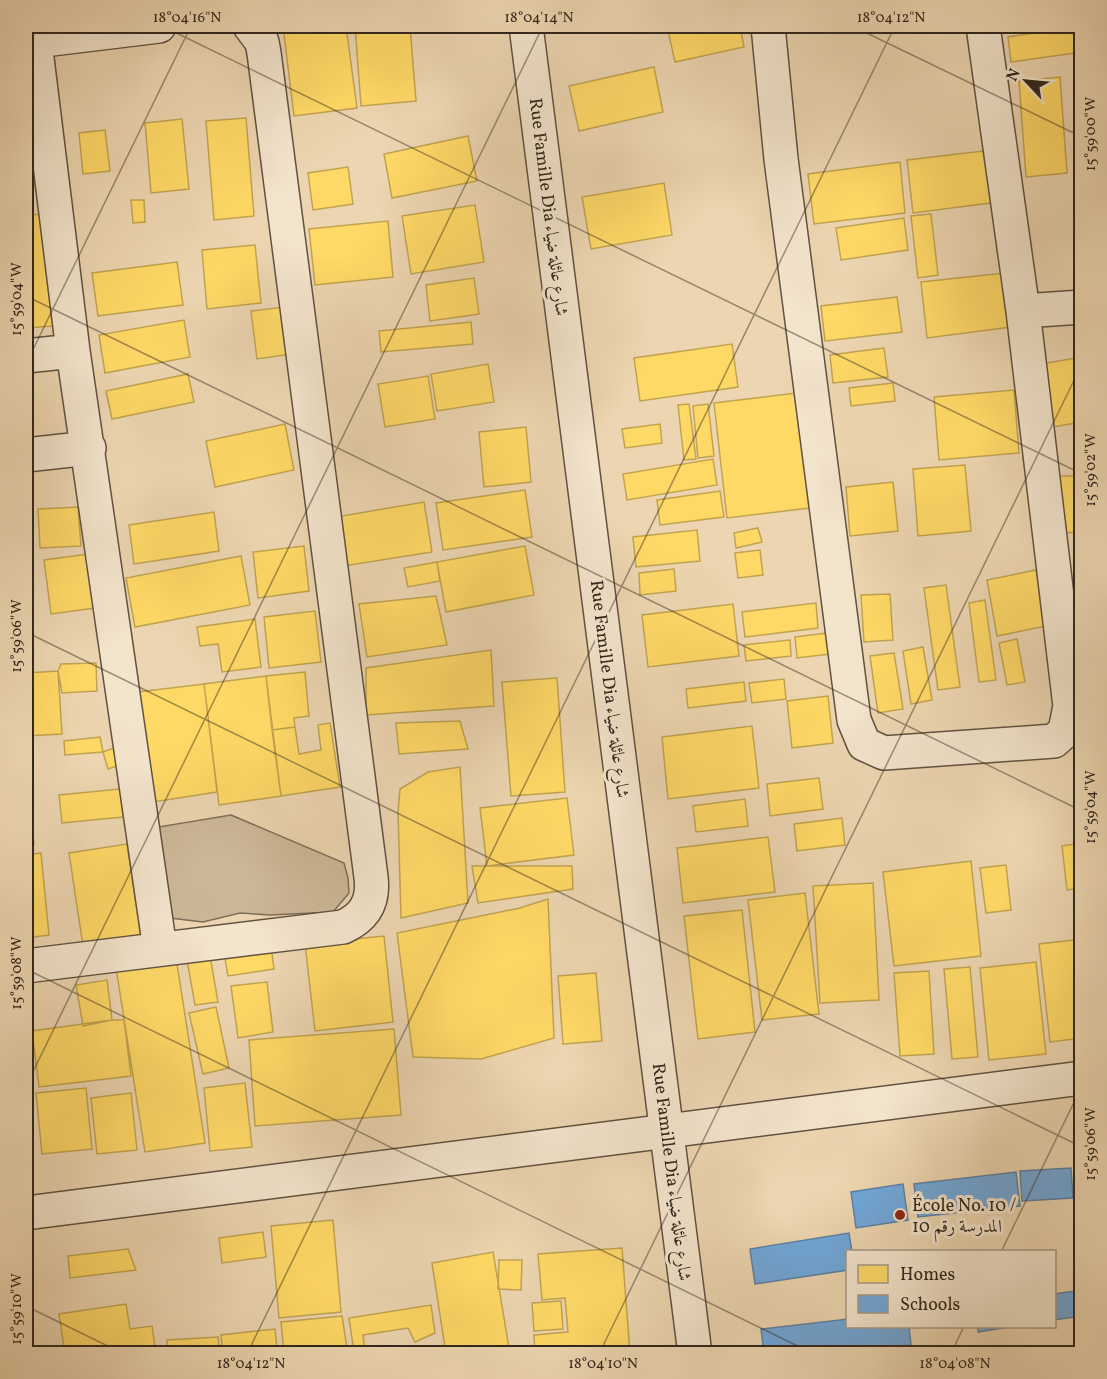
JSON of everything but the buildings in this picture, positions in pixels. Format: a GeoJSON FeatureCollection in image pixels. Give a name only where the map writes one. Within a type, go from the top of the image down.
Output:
{"type":"FeatureCollection","features":[{"type":"Feature","properties":{"kind":"street"},"geometry":{"type":"LineString","coordinates":[[159,26],[35,33],[73,351],[89,448],[160,949]]}},
{"type":"Feature","properties":{"kind":"street"},"geometry":{"type":"LineString","coordinates":[[26,966],[343,927],[353,922],[368,907],[372,887],[264,53],[262,42],[250,26]]}},
{"type":"Feature","properties":{"kind":"street","name":"Rue Famille Dia شارع عائلة ضياء"},"geometry":{"type":"LineString","coordinates":[[526,26],[695,1353]]}},
{"type":"Feature","properties":{"kind":"street"},"geometry":{"type":"LineString","coordinates":[[768,26],[781,159],[854,720],[864,744],[884,753],[1054,741],[1065,731],[1070,706],[1023,311],[983,26]]}},
{"type":"Feature","properties":{"kind":"street"},"geometry":{"type":"LineString","coordinates":[[1023,311],[1082,307]]}},
{"type":"Feature","properties":{"kind":"street"},"geometry":{"type":"LineString","coordinates":[[26,356],[73,351]]}},
{"type":"Feature","properties":{"kind":"street"},"geometry":{"type":"LineString","coordinates":[[26,455],[89,448]]}},
{"type":"Feature","properties":{"kind":"street"},"geometry":{"type":"LineString","coordinates":[[26,1213],[1082,1078]]}},
{"type":"Feature","properties":{"kind":"shaded area"},"geometry":{"type":"Polygon","coordinates":[[[231,815],[344,863],[349,893],[333,912],[270,915],[240,913],[203,922],[170,918],[158,827],[231,815]]]}},
{"type":"Feature","properties":{"kind":"place","name":"École No. 10 / المدرسة رقم 10"},"geometry":{"type":"Point","coordinates":[900,1215]}}]}
